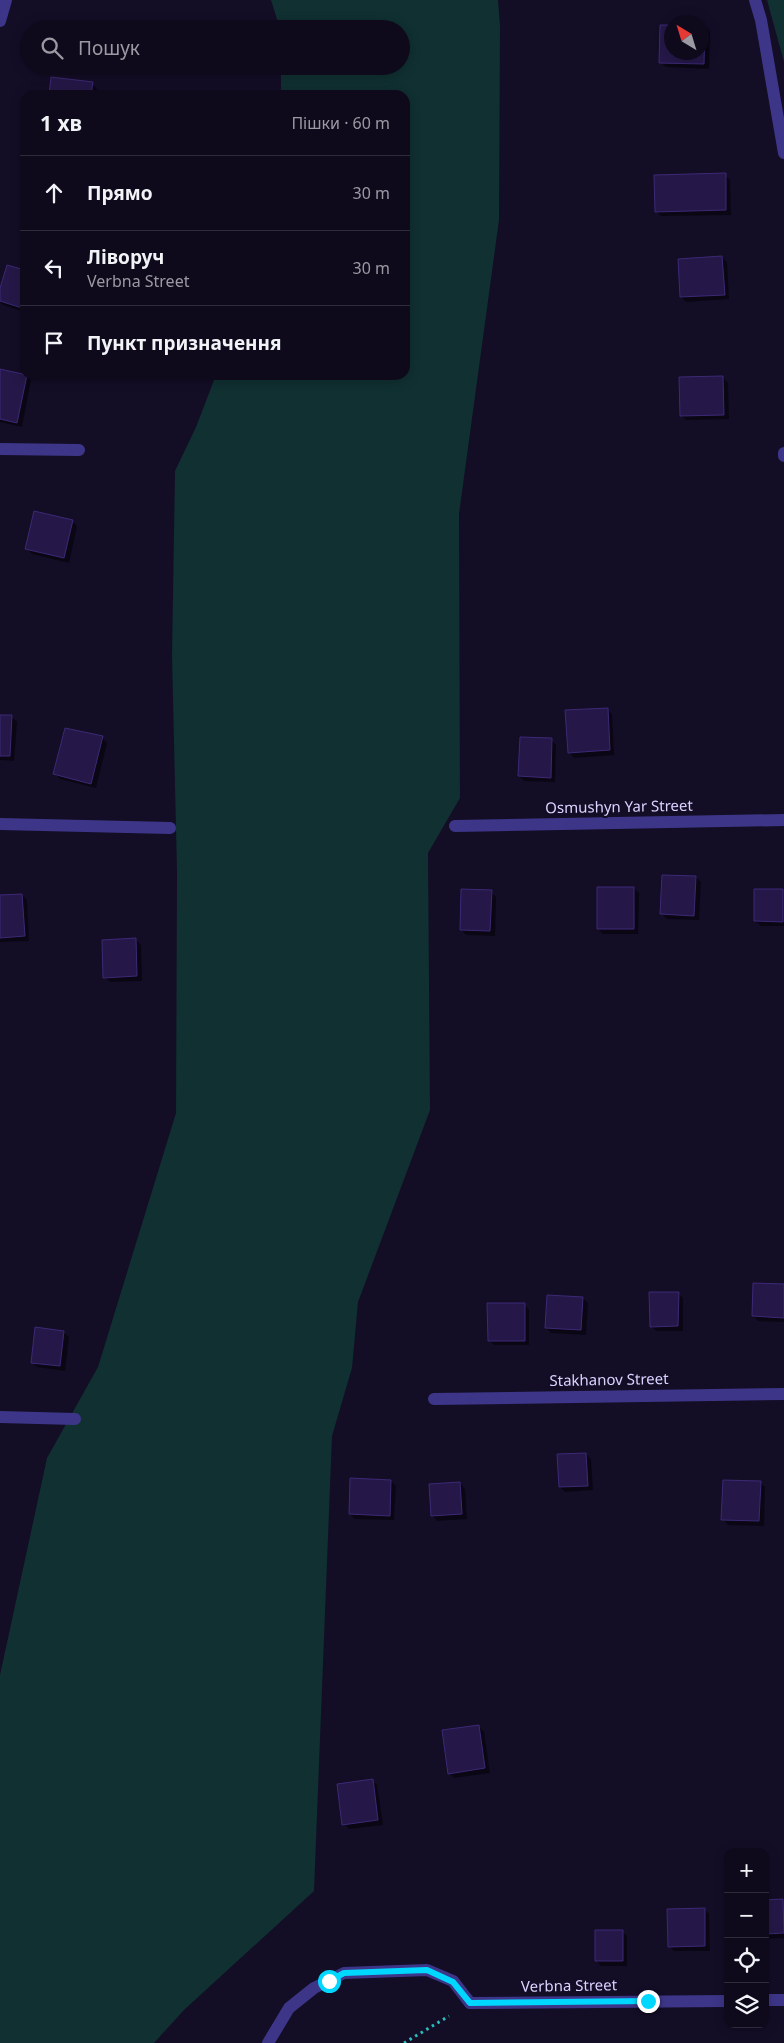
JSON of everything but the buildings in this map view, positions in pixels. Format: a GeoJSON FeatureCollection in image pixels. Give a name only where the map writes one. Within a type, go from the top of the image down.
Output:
{"type":"FeatureCollection","features":[{"type":"Feature","properties":{"kind":"street"},"geometry":{"type":"LineString","coordinates":[[0,21],[6,0]]}},
{"type":"Feature","properties":{"kind":"street"},"geometry":{"type":"LineString","coordinates":[[755,0],[761,20],[784,154]]}},
{"type":"Feature","properties":{"kind":"street"},"geometry":{"type":"LineString","coordinates":[[0,450],[79,450]]}},
{"type":"Feature","properties":{"kind":"street","name":"Osmushyn Yar Street"},"geometry":{"type":"LineString","coordinates":[[455,826],[784,820]]}},
{"type":"Feature","properties":{"kind":"street"},"geometry":{"type":"LineString","coordinates":[[0,824],[170,828]]}},
{"type":"Feature","properties":{"kind":"street","name":"Stakhanov Street"},"geometry":{"type":"LineString","coordinates":[[434,1399],[784,1394]]}},
{"type":"Feature","properties":{"kind":"street"},"geometry":{"type":"LineString","coordinates":[[0,1417],[75,1419]]}},
{"type":"Feature","properties":{"kind":"street"},"geometry":{"type":"LineString","coordinates":[[268,2043],[289,2008],[314,1988],[344,1973],[427,1970],[453,1982],[470,2003]]}},
{"type":"Feature","properties":{"kind":"street","name":"Verbna Street"},"geometry":{"type":"LineString","coordinates":[[470,2003],[724,2000]]}},
{"type":"Feature","properties":{"kind":"street"},"geometry":{"type":"LineString","coordinates":[[769,2000],[784,2000]]}},
{"type":"Feature","properties":{"kind":"path"},"geometry":{"type":"LineString","coordinates":[[404,2043],[470,2003]]}},
{"type":"Feature","properties":{"kind":"green space"},"geometry":{"type":"Polygon","coordinates":[[[271,0],[498,0],[500,26],[499,220],[459,514],[460,798],[428,853],[430,1110],[358,1302],[352,1368],[332,1436],[314,1891],[184,2010],[154,2043],[0,2043],[0,1675],[47,1458],[98,1367],[176,1113],[177,872],[172,656],[175,471],[196,427],[214,380],[410,380],[410,90],[281,90],[281,75],[410,75],[410,20],[277,20],[271,0]]]}},
{"type":"Feature","properties":{"kind":"green space"},"geometry":{"type":"Polygon","coordinates":[[[767,0],[784,0],[784,62],[767,0]]]}},
{"type":"Feature","properties":{"kind":"route"},"geometry":{"type":"LineString","coordinates":[[329,1981],[344,1973],[427,1970],[453,1982],[470,2003],[648,2001]]}}]}
